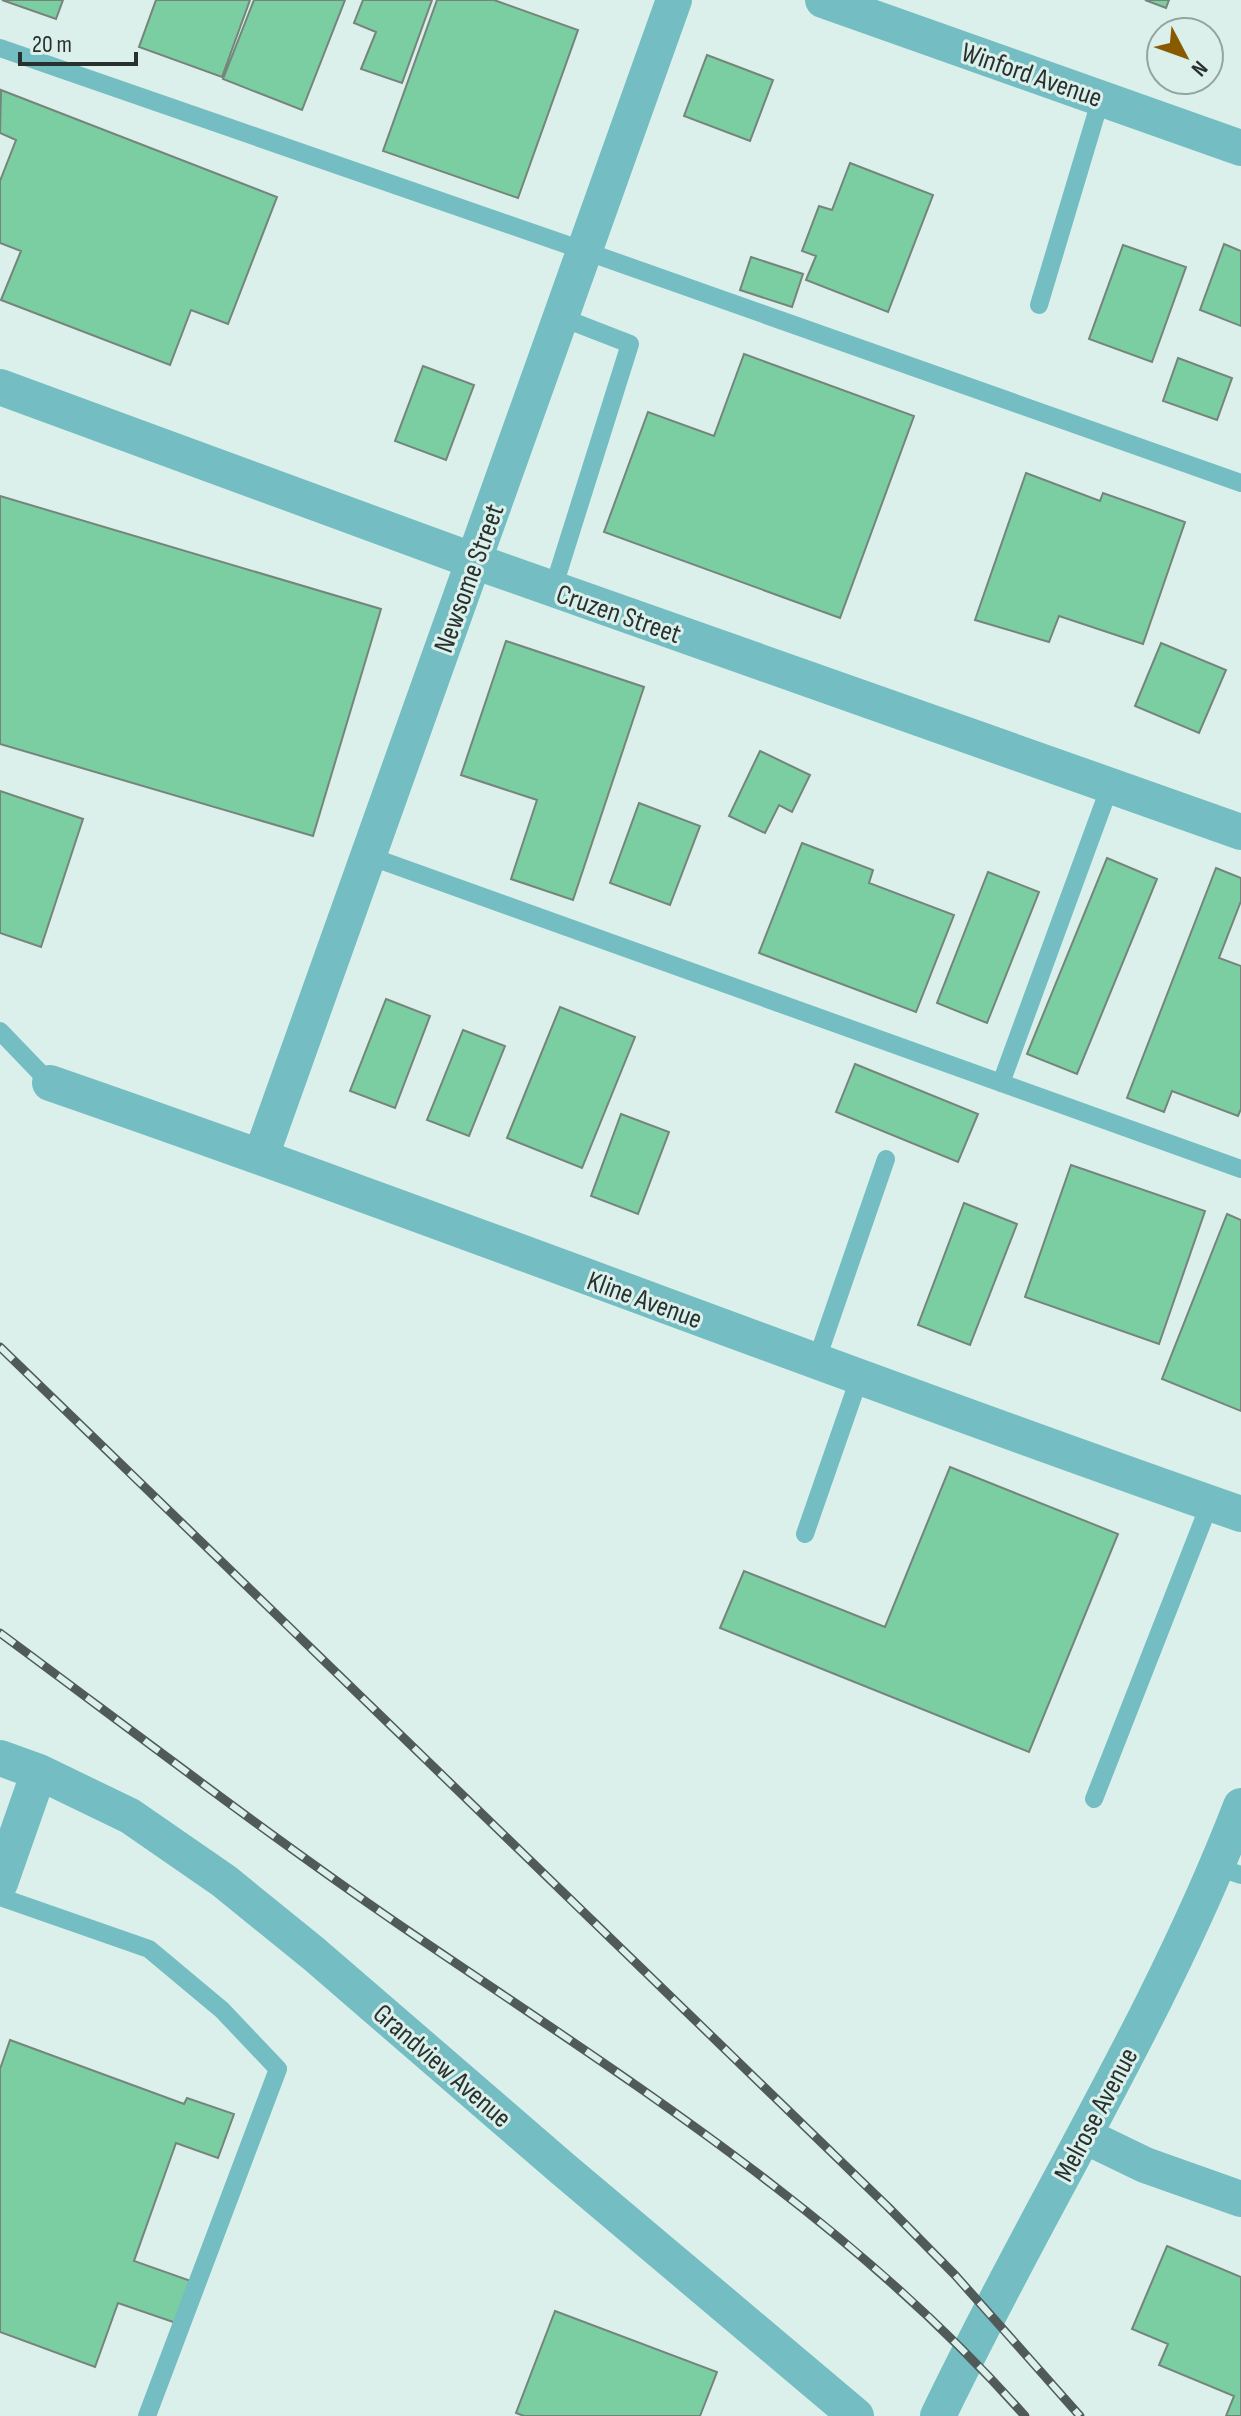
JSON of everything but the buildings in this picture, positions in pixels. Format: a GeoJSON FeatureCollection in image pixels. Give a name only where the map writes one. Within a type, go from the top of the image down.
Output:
{"type":"FeatureCollection","features":[{"type":"Feature","properties":{"kind":"street","name":"Newsome Street"},"geometry":{"type":"LineString","coordinates":[[261,1156],[563,318],[674,0]]}},
{"type":"Feature","properties":{"kind":"street","name":"Winford Avenue"},"geometry":{"type":"LineString","coordinates":[[823,0],[1241,148]]}},
{"type":"Feature","properties":{"kind":"street","name":"Cruzen Street"},"geometry":{"type":"LineString","coordinates":[[0,387],[474,561],[1241,832]]}},
{"type":"Feature","properties":{"kind":"street","name":"Kline Avenue"},"geometry":{"type":"LineString","coordinates":[[50,1083],[261,1156],[816,1362],[1225,1509]]}},
{"type":"Feature","properties":{"kind":"street","name":"Grandview Avenue"},"geometry":{"type":"LineString","coordinates":[[0,1758],[39,1772],[130,1816],[224,1881],[314,1954],[856,2416]]}},
{"type":"Feature","properties":{"kind":"street"},"geometry":{"type":"LineString","coordinates":[[0,1883],[39,1772]]}},
{"type":"Feature","properties":{"kind":"street","name":"Melrose Avenue"},"geometry":{"type":"LineString","coordinates":[[940,2413],[1158,1993],[1229,1871],[1241,1806]]}},
{"type":"Feature","properties":{"kind":"street"},"geometry":{"type":"LineString","coordinates":[[1085,2136],[1145,2165],[1241,2199]]}},
{"type":"Feature","properties":{"kind":"lane"},"geometry":{"type":"LineString","coordinates":[[0,48],[1241,483]]}},
{"type":"Feature","properties":{"kind":"lane"},"geometry":{"type":"LineString","coordinates":[[1039,305],[1101,98]]}},
{"type":"Feature","properties":{"kind":"lane"},"geometry":{"type":"LineString","coordinates":[[553,589],[630,344],[563,318]]}},
{"type":"Feature","properties":{"kind":"lane"},"geometry":{"type":"LineString","coordinates":[[1001,1083],[1110,786]]}},
{"type":"Feature","properties":{"kind":"lane"},"geometry":{"type":"LineString","coordinates":[[369,856],[1241,1169]]}},
{"type":"Feature","properties":{"kind":"lane"},"geometry":{"type":"LineString","coordinates":[[0,1031],[50,1083]]}},
{"type":"Feature","properties":{"kind":"lane"},"geometry":{"type":"LineString","coordinates":[[816,1362],[886,1159]]}},
{"type":"Feature","properties":{"kind":"lane"},"geometry":{"type":"LineString","coordinates":[[805,1534],[860,1376]]}},
{"type":"Feature","properties":{"kind":"lane"},"geometry":{"type":"LineString","coordinates":[[1094,1799],[1225,1509]]}},
{"type":"Feature","properties":{"kind":"lane"},"geometry":{"type":"LineString","coordinates":[[0,1897],[149,1949],[222,2010],[278,2069],[147,2416]]}},
{"type":"Feature","properties":{"kind":"railway"},"geometry":{"type":"LineString","coordinates":[[0,1347],[888,2207],[955,2275],[1080,2416]]}},
{"type":"Feature","properties":{"kind":"railway"},"geometry":{"type":"LineString","coordinates":[[0,1633],[353,1892],[730,2153],[884,2276],[956,2343],[1025,2416]]}}]}
